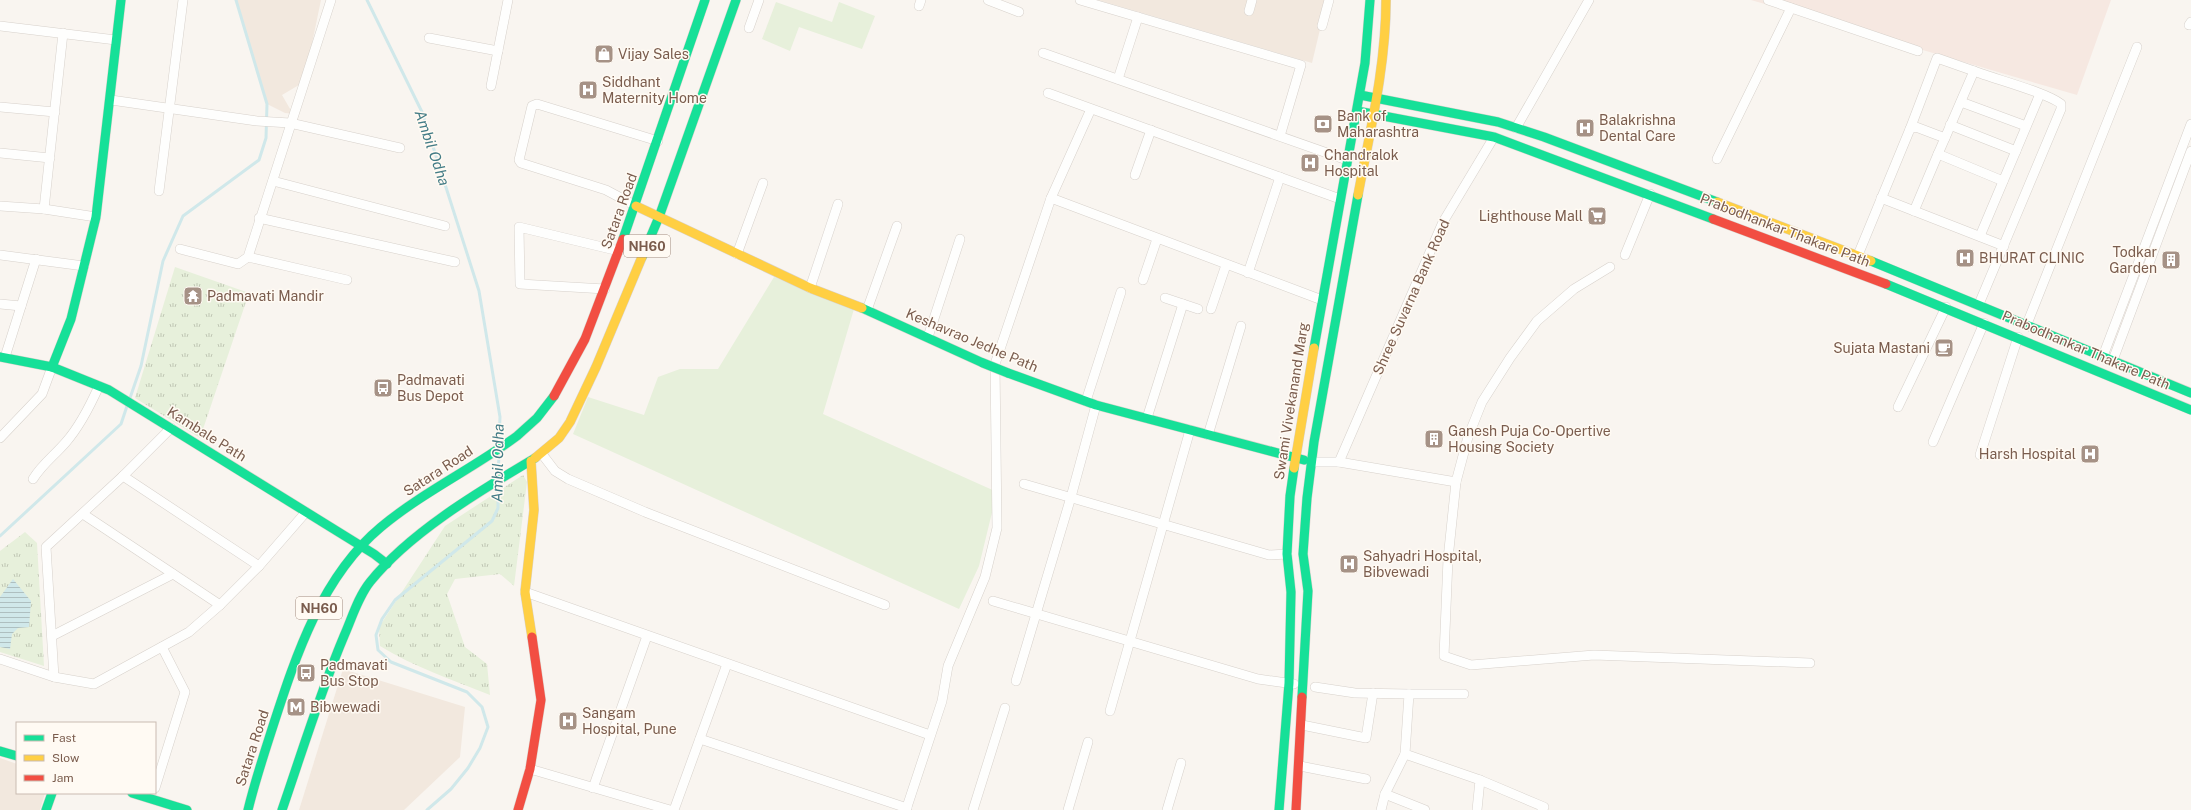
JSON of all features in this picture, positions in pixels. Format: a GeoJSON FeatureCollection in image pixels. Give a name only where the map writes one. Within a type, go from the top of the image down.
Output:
{"type":"FeatureCollection","features":[{"type":"Feature","properties":{"kind":"main road"},"geometry":{"type":"LineString","coordinates":[[52,367],[71,319],[96,216],[111,100],[121,0]]}},
{"type":"Feature","properties":{"kind":"main road","name":"Satara Road"},"geometry":{"type":"LineString","coordinates":[[248,810],[257,776],[310,626],[324,597],[360,545],[383,525],[522,432],[552,399],[575,358],[605,289],[636,206],[705,0]]}},
{"type":"Feature","properties":{"kind":"main road","name":"NH60"},"geometry":{"type":"LineString","coordinates":[[282,810],[312,716],[343,638],[357,606],[370,582],[387,564],[429,528],[482,491],[542,454],[559,438],[581,401],[659,217],[736,0]]}},
{"type":"Feature","properties":{"kind":"main road","name":"Swami Vivekanand Marg"},"geometry":{"type":"LineString","coordinates":[[1279,810],[1289,683],[1291,592],[1287,554],[1290,496],[1322,300],[1365,63],[1370,0]]}},
{"type":"Feature","properties":{"kind":"main road","name":"Swami Vivekanand Marg"},"geometry":{"type":"LineString","coordinates":[[1297,810],[1305,685],[1308,591],[1304,554],[1307,498],[1361,176],[1377,97],[1385,37],[1386,0]]}},
{"type":"Feature","properties":{"kind":"main road","name":"Prabodhankar Thakare Path"},"geometry":{"type":"LineString","coordinates":[[1360,94],[1498,122],[1516,128],[1858,255],[2191,392]]}},
{"type":"Feature","properties":{"kind":"main road","name":"Prabodhankar Thakare Path"},"geometry":{"type":"LineString","coordinates":[[1357,111],[1374,113],[1494,137],[1650,194],[1921,297],[2191,410]]}},
{"type":"Feature","properties":{"kind":"main road","name":"Keshavrao Jedhe Path"},"geometry":{"type":"LineString","coordinates":[[636,206],[810,288],[867,310],[1008,373],[1096,405],[1312,462]]}},
{"type":"Feature","properties":{"kind":"main road"},"geometry":{"type":"LineString","coordinates":[[1921,297],[1927,283]]}},
{"type":"Feature","properties":{"kind":"main road","name":"Kambale Path"},"geometry":{"type":"LineString","coordinates":[[3,357],[52,367],[99,386],[120,397],[360,545],[387,564]]}},
{"type":"Feature","properties":{"kind":"main road"},"geometry":{"type":"LineString","coordinates":[[518,810],[530,769],[541,700],[525,592],[534,510],[531,461]]}},
{"type":"Feature","properties":{"kind":"main road"},"geometry":{"type":"LineString","coordinates":[[0,751],[16,756]]}},
{"type":"Feature","properties":{"kind":"main road"},"geometry":{"type":"LineString","coordinates":[[46,810],[52,794]]}},
{"type":"Feature","properties":{"kind":"main road"},"geometry":{"type":"LineString","coordinates":[[139,794],[153,796],[187,810]]}},
{"type":"Feature","properties":{"kind":"street"},"geometry":{"type":"LineString","coordinates":[[159,190],[183,0]]}},
{"type":"Feature","properties":{"kind":"street"},"geometry":{"type":"LineString","coordinates":[[180,249],[238,264],[248,257],[259,218],[273,181],[290,123],[331,0]]}},
{"type":"Feature","properties":{"kind":"street"},"geometry":{"type":"LineString","coordinates":[[491,86],[508,0]]}},
{"type":"Feature","properties":{"kind":"street"},"geometry":{"type":"LineString","coordinates":[[749,28],[759,0]]}},
{"type":"Feature","properties":{"kind":"street"},"geometry":{"type":"LineString","coordinates":[[988,0],[1019,12]]}},
{"type":"Feature","properties":{"kind":"street"},"geometry":{"type":"LineString","coordinates":[[1080,0],[1301,65],[1280,136]]}},
{"type":"Feature","properties":{"kind":"street"},"geometry":{"type":"LineString","coordinates":[[1249,11],[1252,0]]}},
{"type":"Feature","properties":{"kind":"street"},"geometry":{"type":"LineString","coordinates":[[1322,26],[1329,0]]}},
{"type":"Feature","properties":{"kind":"street"},"geometry":{"type":"LineString","coordinates":[[1516,128],[1589,0]]}},
{"type":"Feature","properties":{"kind":"street"},"geometry":{"type":"LineString","coordinates":[[1768,0],[1918,50]]}},
{"type":"Feature","properties":{"kind":"street"},"geometry":{"type":"LineString","coordinates":[[1717,159],[1791,8]]}},
{"type":"Feature","properties":{"kind":"street"},"geometry":{"type":"LineString","coordinates":[[1118,79],[1138,17]]}},
{"type":"Feature","properties":{"kind":"street"},"geometry":{"type":"LineString","coordinates":[[0,26],[116,40]]}},
{"type":"Feature","properties":{"kind":"street"},"geometry":{"type":"LineString","coordinates":[[44,209],[63,33]]}},
{"type":"Feature","properties":{"kind":"street"},"geometry":{"type":"LineString","coordinates":[[429,38],[498,51]]}},
{"type":"Feature","properties":{"kind":"street"},"geometry":{"type":"LineString","coordinates":[[2027,324],[2137,48]]}},
{"type":"Feature","properties":{"kind":"street"},"geometry":{"type":"LineString","coordinates":[[1043,53],[1347,160]]}},
{"type":"Feature","properties":{"kind":"street"},"geometry":{"type":"LineString","coordinates":[[1858,255],[1910,129],[1937,58],[2040,94],[2061,104],[2062,109],[1979,304]]}},
{"type":"Feature","properties":{"kind":"street"},"geometry":{"type":"LineString","coordinates":[[1914,211],[1974,72]]}},
{"type":"Feature","properties":{"kind":"street"},"geometry":{"type":"LineString","coordinates":[[1048,93],[1340,199]]}},
{"type":"Feature","properties":{"kind":"street"},"geometry":{"type":"LineString","coordinates":[[1980,236],[2040,94]]}},
{"type":"Feature","properties":{"kind":"street"},"geometry":{"type":"LineString","coordinates":[[111,100],[257,121],[290,123],[400,148]]}},
{"type":"Feature","properties":{"kind":"street"},"geometry":{"type":"LineString","coordinates":[[1961,102],[2026,126]]}},
{"type":"Feature","properties":{"kind":"street"},"geometry":{"type":"LineString","coordinates":[[636,206],[606,190],[521,163],[519,160],[532,106],[537,104],[658,141]]}},
{"type":"Feature","properties":{"kind":"street"},"geometry":{"type":"LineString","coordinates":[[0,107],[55,112]]}},
{"type":"Feature","properties":{"kind":"street"},"geometry":{"type":"LineString","coordinates":[[700,739],[906,809],[942,701],[948,666],[985,577],[997,528],[995,364],[1051,198],[1092,109]]}},
{"type":"Feature","properties":{"kind":"street"},"geometry":{"type":"LineString","coordinates":[[2103,356],[2191,124]]}},
{"type":"Feature","properties":{"kind":"street"},"geometry":{"type":"LineString","coordinates":[[1950,125],[2016,151]]}},
{"type":"Feature","properties":{"kind":"street"},"geometry":{"type":"LineString","coordinates":[[1910,129],[1916,127],[1945,138]]}},
{"type":"Feature","properties":{"kind":"street"},"geometry":{"type":"LineString","coordinates":[[1135,175],[1151,130]]}},
{"type":"Feature","properties":{"kind":"street","name":"Shree Suvarna Bank Road"},"geometry":{"type":"LineString","coordinates":[[1339,462],[1443,222],[1494,137]]}},
{"type":"Feature","properties":{"kind":"street"},"geometry":{"type":"LineString","coordinates":[[2114,360],[2191,151]]}},
{"type":"Feature","properties":{"kind":"street"},"geometry":{"type":"LineString","coordinates":[[0,153],[50,158]]}},
{"type":"Feature","properties":{"kind":"street"},"geometry":{"type":"LineString","coordinates":[[1938,154],[2003,181]]}},
{"type":"Feature","properties":{"kind":"street"},"geometry":{"type":"LineString","coordinates":[[1248,273],[1280,177]]}},
{"type":"Feature","properties":{"kind":"street"},"geometry":{"type":"LineString","coordinates":[[273,181],[445,226]]}},
{"type":"Feature","properties":{"kind":"street"},"geometry":{"type":"LineString","coordinates":[[737,254],[763,183]]}},
{"type":"Feature","properties":{"kind":"street"},"geometry":{"type":"LineString","coordinates":[[1625,256],[1650,194]]}},
{"type":"Feature","properties":{"kind":"street"},"geometry":{"type":"LineString","coordinates":[[1051,198],[1156,239],[1322,300]]}},
{"type":"Feature","properties":{"kind":"street"},"geometry":{"type":"LineString","coordinates":[[1881,198],[2004,246]]}},
{"type":"Feature","properties":{"kind":"street"},"geometry":{"type":"LineString","coordinates":[[810,288],[838,204]]}},
{"type":"Feature","properties":{"kind":"street"},"geometry":{"type":"LineString","coordinates":[[0,206],[44,209],[96,216]]}},
{"type":"Feature","properties":{"kind":"street"},"geometry":{"type":"LineString","coordinates":[[259,218],[455,262]]}},
{"type":"Feature","properties":{"kind":"street"},"geometry":{"type":"LineString","coordinates":[[867,310],[897,226]]}},
{"type":"Feature","properties":{"kind":"street"},"geometry":{"type":"LineString","coordinates":[[605,289],[520,284],[519,227],[619,251]]}},
{"type":"Feature","properties":{"kind":"street"},"geometry":{"type":"LineString","coordinates":[[928,337],[960,239]]}},
{"type":"Feature","properties":{"kind":"street"},"geometry":{"type":"LineString","coordinates":[[1143,280],[1156,239]]}},
{"type":"Feature","properties":{"kind":"street"},"geometry":{"type":"LineString","coordinates":[[0,255],[84,266]]}},
{"type":"Feature","properties":{"kind":"street"},"geometry":{"type":"LineString","coordinates":[[248,257],[347,280]]}},
{"type":"Feature","properties":{"kind":"street"},"geometry":{"type":"LineString","coordinates":[[3,357],[36,259]]}},
{"type":"Feature","properties":{"kind":"street"},"geometry":{"type":"LineString","coordinates":[[1211,309],[1226,265]]}},
{"type":"Feature","properties":{"kind":"street"},"geometry":{"type":"LineString","coordinates":[[1610,267],[1574,289],[1537,321],[1510,358],[1482,402],[1468,437],[1456,482],[1448,559],[1444,656],[1470,665],[1594,655],[1810,663]]}},
{"type":"Feature","properties":{"kind":"street"},"geometry":{"type":"LineString","coordinates":[[1086,401],[1121,292]]}},
{"type":"Feature","properties":{"kind":"street"},"geometry":{"type":"LineString","coordinates":[[1165,298],[1198,309]]}},
{"type":"Feature","properties":{"kind":"street"},"geometry":{"type":"LineString","coordinates":[[0,304],[21,306]]}},
{"type":"Feature","properties":{"kind":"street"},"geometry":{"type":"LineString","coordinates":[[1147,418],[1183,304]]}},
{"type":"Feature","properties":{"kind":"street"},"geometry":{"type":"LineString","coordinates":[[1898,407],[1946,307]]}},
{"type":"Feature","properties":{"kind":"street"},"geometry":{"type":"LineString","coordinates":[[1933,442],[1984,323]]}},
{"type":"Feature","properties":{"kind":"street"},"geometry":{"type":"LineString","coordinates":[[1208,435],[1241,326]]}},
{"type":"Feature","properties":{"kind":"street"},"geometry":{"type":"LineString","coordinates":[[1980,455],[2018,337]]}},
{"type":"Feature","properties":{"kind":"street"},"geometry":{"type":"LineString","coordinates":[[0,438],[42,394],[52,367]]}},
{"type":"Feature","properties":{"kind":"street"},"geometry":{"type":"LineString","coordinates":[[34,479],[41,466],[66,442],[82,420],[99,386]]}},
{"type":"Feature","properties":{"kind":"street"},"geometry":{"type":"LineString","coordinates":[[1016,681],[1071,497],[1096,405]]}},
{"type":"Feature","properties":{"kind":"street"},"geometry":{"type":"LineString","coordinates":[[54,677],[46,546],[83,514],[171,428]]}},
{"type":"Feature","properties":{"kind":"street"},"geometry":{"type":"LineString","coordinates":[[1110,711],[1190,430]]}},
{"type":"Feature","properties":{"kind":"street"},"geometry":{"type":"LineString","coordinates":[[542,454],[555,471],[568,479],[645,512],[885,605]]}},
{"type":"Feature","properties":{"kind":"street"},"geometry":{"type":"LineString","coordinates":[[1312,462],[1339,462],[1456,482]]}},
{"type":"Feature","properties":{"kind":"street"},"geometry":{"type":"LineString","coordinates":[[123,476],[259,566]]}},
{"type":"Feature","properties":{"kind":"street"},"geometry":{"type":"LineString","coordinates":[[1024,484],[1269,555],[1287,554]]}},
{"type":"Feature","properties":{"kind":"street"},"geometry":{"type":"LineString","coordinates":[[0,659],[54,677],[94,684],[189,632],[220,605],[259,566],[306,512]]}},
{"type":"Feature","properties":{"kind":"street"},"geometry":{"type":"LineString","coordinates":[[83,514],[220,605]]}},
{"type":"Feature","properties":{"kind":"street"},"geometry":{"type":"LineString","coordinates":[[52,636],[173,574]]}},
{"type":"Feature","properties":{"kind":"street"},"geometry":{"type":"LineString","coordinates":[[525,592],[930,735]]}},
{"type":"Feature","properties":{"kind":"street"},"geometry":{"type":"LineString","coordinates":[[993,601],[1258,679],[1305,685]]}},
{"type":"Feature","properties":{"kind":"street"},"geometry":{"type":"LineString","coordinates":[[592,788],[647,636]]}},
{"type":"Feature","properties":{"kind":"street"},"geometry":{"type":"LineString","coordinates":[[156,785],[185,692],[162,646]]}},
{"type":"Feature","properties":{"kind":"street"},"geometry":{"type":"LineString","coordinates":[[674,810],[727,664]]}},
{"type":"Feature","properties":{"kind":"street"},"geometry":{"type":"LineString","coordinates":[[1315,687],[1373,693],[1464,694]]}},
{"type":"Feature","properties":{"kind":"street"},"geometry":{"type":"LineString","coordinates":[[1302,725],[1366,738],[1373,693]]}},
{"type":"Feature","properties":{"kind":"street"},"geometry":{"type":"LineString","coordinates":[[1381,810],[1385,794],[1405,754],[1409,694]]}},
{"type":"Feature","properties":{"kind":"street"},"geometry":{"type":"LineString","coordinates":[[973,810],[1005,708]]}},
{"type":"Feature","properties":{"kind":"street"},"geometry":{"type":"LineString","coordinates":[[1068,810],[1088,742]]}},
{"type":"Feature","properties":{"kind":"street"},"geometry":{"type":"LineString","coordinates":[[1405,754],[1480,780],[1544,807],[1542,810]]}},
{"type":"Feature","properties":{"kind":"street"},"geometry":{"type":"LineString","coordinates":[[1167,810],[1181,763]]}},
{"type":"Feature","properties":{"kind":"street"},"geometry":{"type":"LineString","coordinates":[[1300,766],[1366,779]]}},
{"type":"Feature","properties":{"kind":"street"},"geometry":{"type":"LineString","coordinates":[[530,769],[670,810]]}},
{"type":"Feature","properties":{"kind":"street"},"geometry":{"type":"LineString","coordinates":[[1478,810],[1480,780]]}},
{"type":"Feature","properties":{"kind":"street"},"geometry":{"type":"LineString","coordinates":[[1385,794],[1425,810]]}},
{"type":"Feature","properties":{"kind":"shaded area"},"geometry":{"type":"Polygon","coordinates":[[[236,0],[321,0],[304,82],[282,95],[293,114],[285,113],[267,104],[236,0]]]}},
{"type":"Feature","properties":{"kind":"shaded area"},"geometry":{"type":"Polygon","coordinates":[[[1098,0],[1327,0],[1312,63],[1098,0]]]}},
{"type":"Feature","properties":{"kind":"shaded area"},"geometry":{"type":"Polygon","coordinates":[[[1751,0],[2111,0],[2077,95],[1751,0]]]}},
{"type":"Feature","properties":{"kind":"shaded area"},"geometry":{"type":"Polygon","coordinates":[[[343,669],[465,707],[460,757],[404,810],[299,810],[343,669]]]}},
{"type":"Feature","properties":{"kind":"shaded area"},"geometry":{"type":"Polygon","coordinates":[[[0,758],[16,764],[16,794],[45,794],[40,810],[0,810],[0,758]]]}},
{"type":"Feature","properties":{"kind":"green space"},"geometry":{"type":"Polygon","coordinates":[[[776,2],[832,22],[839,2],[875,16],[862,49],[799,27],[790,51],[762,39],[776,2]]]}},
{"type":"Feature","properties":{"kind":"green space"},"geometry":{"type":"Polygon","coordinates":[[[175,267],[249,293],[200,438],[135,398],[175,267]]]}},
{"type":"Feature","properties":{"kind":"green space"},"geometry":{"type":"Polygon","coordinates":[[[774,277],[854,309],[823,414],[997,492],[979,566],[959,609],[573,434],[588,397],[644,415],[658,377],[680,369],[718,369],[774,277]]]}},
{"type":"Feature","properties":{"kind":"green space"},"geometry":{"type":"Polygon","coordinates":[[[523,475],[527,482],[514,586],[500,574],[455,579],[447,594],[465,647],[487,664],[490,695],[420,667],[380,646],[379,627],[445,526],[523,475]]]}},
{"type":"Feature","properties":{"kind":"green space"},"geometry":{"type":"Polygon","coordinates":[[[25,532],[37,543],[44,666],[0,652],[0,551],[25,532]]]}},
{"type":"Feature","properties":{"kind":"water"},"geometry":{"type":"Polygon","coordinates":[[[13,579],[31,601],[29,627],[18,628],[12,634],[10,649],[0,647],[0,597],[13,579]]]}},
{"type":"Feature","properties":{"kind":"waterway"},"geometry":{"type":"LineString","coordinates":[[130,398],[141,366],[163,261],[183,216],[259,160],[266,138],[267,104],[236,0]]}},
{"type":"Feature","properties":{"kind":"waterway","name":"Ambil Odha"},"geometry":{"type":"LineString","coordinates":[[367,0],[422,112],[479,291],[500,417],[499,443]]}},
{"type":"Feature","properties":{"kind":"waterway"},"geometry":{"type":"LineString","coordinates":[[0,536],[121,424],[127,406]]}},
{"type":"Feature","properties":{"kind":"waterway","name":"Ambil Odha"},"geometry":{"type":"LineString","coordinates":[[498,473],[499,456]]}},
{"type":"Feature","properties":{"kind":"waterway","name":"Ambil Odha"},"geometry":{"type":"LineString","coordinates":[[427,810],[451,789],[468,768],[480,748],[488,727],[482,707],[467,692],[391,662],[378,650],[376,635],[382,619],[395,600],[492,521],[498,508],[498,488]]}},
{"type":"Feature","properties":{"kind":"traffic: fast"},"geometry":{"type":"LineString","coordinates":[[52,367],[71,319],[96,217],[121,0]]}},
{"type":"Feature","properties":{"kind":"traffic: fast"},"geometry":{"type":"LineString","coordinates":[[623,239],[705,0]]}},
{"type":"Feature","properties":{"kind":"traffic: fast"},"geometry":{"type":"LineString","coordinates":[[642,257],[659,217],[736,0]]}},
{"type":"Feature","properties":{"kind":"traffic: fast"},"geometry":{"type":"LineString","coordinates":[[1314,348],[1365,63],[1370,0]]}},
{"type":"Feature","properties":{"kind":"traffic: fast"},"geometry":{"type":"LineString","coordinates":[[1360,95],[1498,122],[1544,137],[1717,202]]}},
{"type":"Feature","properties":{"kind":"traffic: fast"},"geometry":{"type":"LineString","coordinates":[[1357,111],[1494,137],[1713,219]]}},
{"type":"Feature","properties":{"kind":"traffic: fast"},"geometry":{"type":"LineString","coordinates":[[1302,697],[1308,591],[1303,554],[1307,498],[1314,442],[1358,195]]}},
{"type":"Feature","properties":{"kind":"traffic: fast"},"geometry":{"type":"LineString","coordinates":[[1871,261],[2191,393]]}},
{"type":"Feature","properties":{"kind":"traffic: fast"},"geometry":{"type":"LineString","coordinates":[[1886,284],[2191,410]]}},
{"type":"Feature","properties":{"kind":"traffic: fast"},"geometry":{"type":"LineString","coordinates":[[862,308],[983,363]]}},
{"type":"Feature","properties":{"kind":"traffic: fast"},"geometry":{"type":"LineString","coordinates":[[0,357],[52,367],[109,390],[374,554],[387,564]]}},
{"type":"Feature","properties":{"kind":"traffic: fast"},"geometry":{"type":"LineString","coordinates":[[983,363],[1008,373]]}},
{"type":"Feature","properties":{"kind":"traffic: fast"},"geometry":{"type":"LineString","coordinates":[[1008,373],[1096,405],[1304,460]]}},
{"type":"Feature","properties":{"kind":"traffic: fast"},"geometry":{"type":"LineString","coordinates":[[248,810],[291,672],[314,618],[342,569],[360,547],[381,527],[397,514],[431,491],[484,459],[517,436],[537,418],[554,396]]}},
{"type":"Feature","properties":{"kind":"traffic: fast"},"geometry":{"type":"LineString","coordinates":[[282,810],[335,657],[362,594],[370,582],[386,564],[425,529],[492,484],[535,458]]}},
{"type":"Feature","properties":{"kind":"traffic: fast"},"geometry":{"type":"LineString","coordinates":[[1279,810],[1289,683],[1291,592],[1287,554],[1290,496],[1294,468]]}},
{"type":"Feature","properties":{"kind":"traffic: fast"},"geometry":{"type":"LineString","coordinates":[[0,751],[16,756]]}},
{"type":"Feature","properties":{"kind":"traffic: fast"},"geometry":{"type":"LineString","coordinates":[[46,810],[52,794]]}},
{"type":"Feature","properties":{"kind":"traffic: fast"},"geometry":{"type":"LineString","coordinates":[[135,794],[187,810]]}},
{"type":"Feature","properties":{"kind":"traffic: slow"},"geometry":{"type":"LineString","coordinates":[[1358,195],[1380,74],[1386,0]]}},
{"type":"Feature","properties":{"kind":"traffic: slow"},"geometry":{"type":"LineString","coordinates":[[1717,202],[1871,261]]}},
{"type":"Feature","properties":{"kind":"traffic: slow"},"geometry":{"type":"LineString","coordinates":[[636,206],[810,288],[862,308]]}},
{"type":"Feature","properties":{"kind":"traffic: slow"},"geometry":{"type":"LineString","coordinates":[[535,458],[559,438],[570,422],[596,367],[642,257]]}},
{"type":"Feature","properties":{"kind":"traffic: slow"},"geometry":{"type":"LineString","coordinates":[[1294,468],[1314,348]]}},
{"type":"Feature","properties":{"kind":"traffic: slow"},"geometry":{"type":"LineString","coordinates":[[531,461],[534,510],[525,592],[532,637]]}},
{"type":"Feature","properties":{"kind":"traffic: jam"},"geometry":{"type":"LineString","coordinates":[[1713,219],[1886,284]]}},
{"type":"Feature","properties":{"kind":"traffic: jam"},"geometry":{"type":"LineString","coordinates":[[554,396],[585,339],[623,239]]}},
{"type":"Feature","properties":{"kind":"traffic: jam"},"geometry":{"type":"LineString","coordinates":[[518,810],[530,769],[541,700],[532,637]]}},
{"type":"Feature","properties":{"kind":"traffic: jam"},"geometry":{"type":"LineString","coordinates":[[1296,810],[1302,697]]}},
{"type":"Feature","properties":{"kind":"place","name":"Vijay Sales"},"geometry":{"type":"Point","coordinates":[604,54]}},
{"type":"Feature","properties":{"kind":"place","name":"Siddhant Maternity Home"},"geometry":{"type":"Point","coordinates":[588,90]}},
{"type":"Feature","properties":{"kind":"place","name":"Bank of Maharashtra"},"geometry":{"type":"Point","coordinates":[1323,124]}},
{"type":"Feature","properties":{"kind":"place","name":"Balakrishna Dental Care"},"geometry":{"type":"Point","coordinates":[1585,128]}},
{"type":"Feature","properties":{"kind":"place","name":"Chandralok Hospital"},"geometry":{"type":"Point","coordinates":[1310,163]}},
{"type":"Feature","properties":{"kind":"place","name":"Lighthouse Mall"},"geometry":{"type":"Point","coordinates":[1597,216]}},
{"type":"Feature","properties":{"kind":"place","name":"BHURAT CLINIC"},"geometry":{"type":"Point","coordinates":[1965,258]}},
{"type":"Feature","properties":{"kind":"place","name":"Todkar Garden"},"geometry":{"type":"Point","coordinates":[2171,260]}},
{"type":"Feature","properties":{"kind":"place","name":"Padmavati Mandir"},"geometry":{"type":"Point","coordinates":[193,296]}},
{"type":"Feature","properties":{"kind":"place","name":"Sujata Mastani"},"geometry":{"type":"Point","coordinates":[1944,348]}},
{"type":"Feature","properties":{"kind":"place","name":"Padmavati Bus Depot"},"geometry":{"type":"Point","coordinates":[383,388]}},
{"type":"Feature","properties":{"kind":"place","name":"Ganesh Puja Co-Opertive Housing Society"},"geometry":{"type":"Point","coordinates":[1434,439]}},
{"type":"Feature","properties":{"kind":"place","name":"Harsh Hospital"},"geometry":{"type":"Point","coordinates":[2090,454]}},
{"type":"Feature","properties":{"kind":"place","name":"Sahyadri Hospital, Bibvewadi"},"geometry":{"type":"Point","coordinates":[1349,564]}},
{"type":"Feature","properties":{"kind":"place","name":"Padmavati Bus Stop"},"geometry":{"type":"Point","coordinates":[306,673]}},
{"type":"Feature","properties":{"kind":"place","name":"Bibwewadi"},"geometry":{"type":"Point","coordinates":[296,707]}},
{"type":"Feature","properties":{"kind":"place","name":"Sangam Hospital, Pune"},"geometry":{"type":"Point","coordinates":[568,721]}}]}
